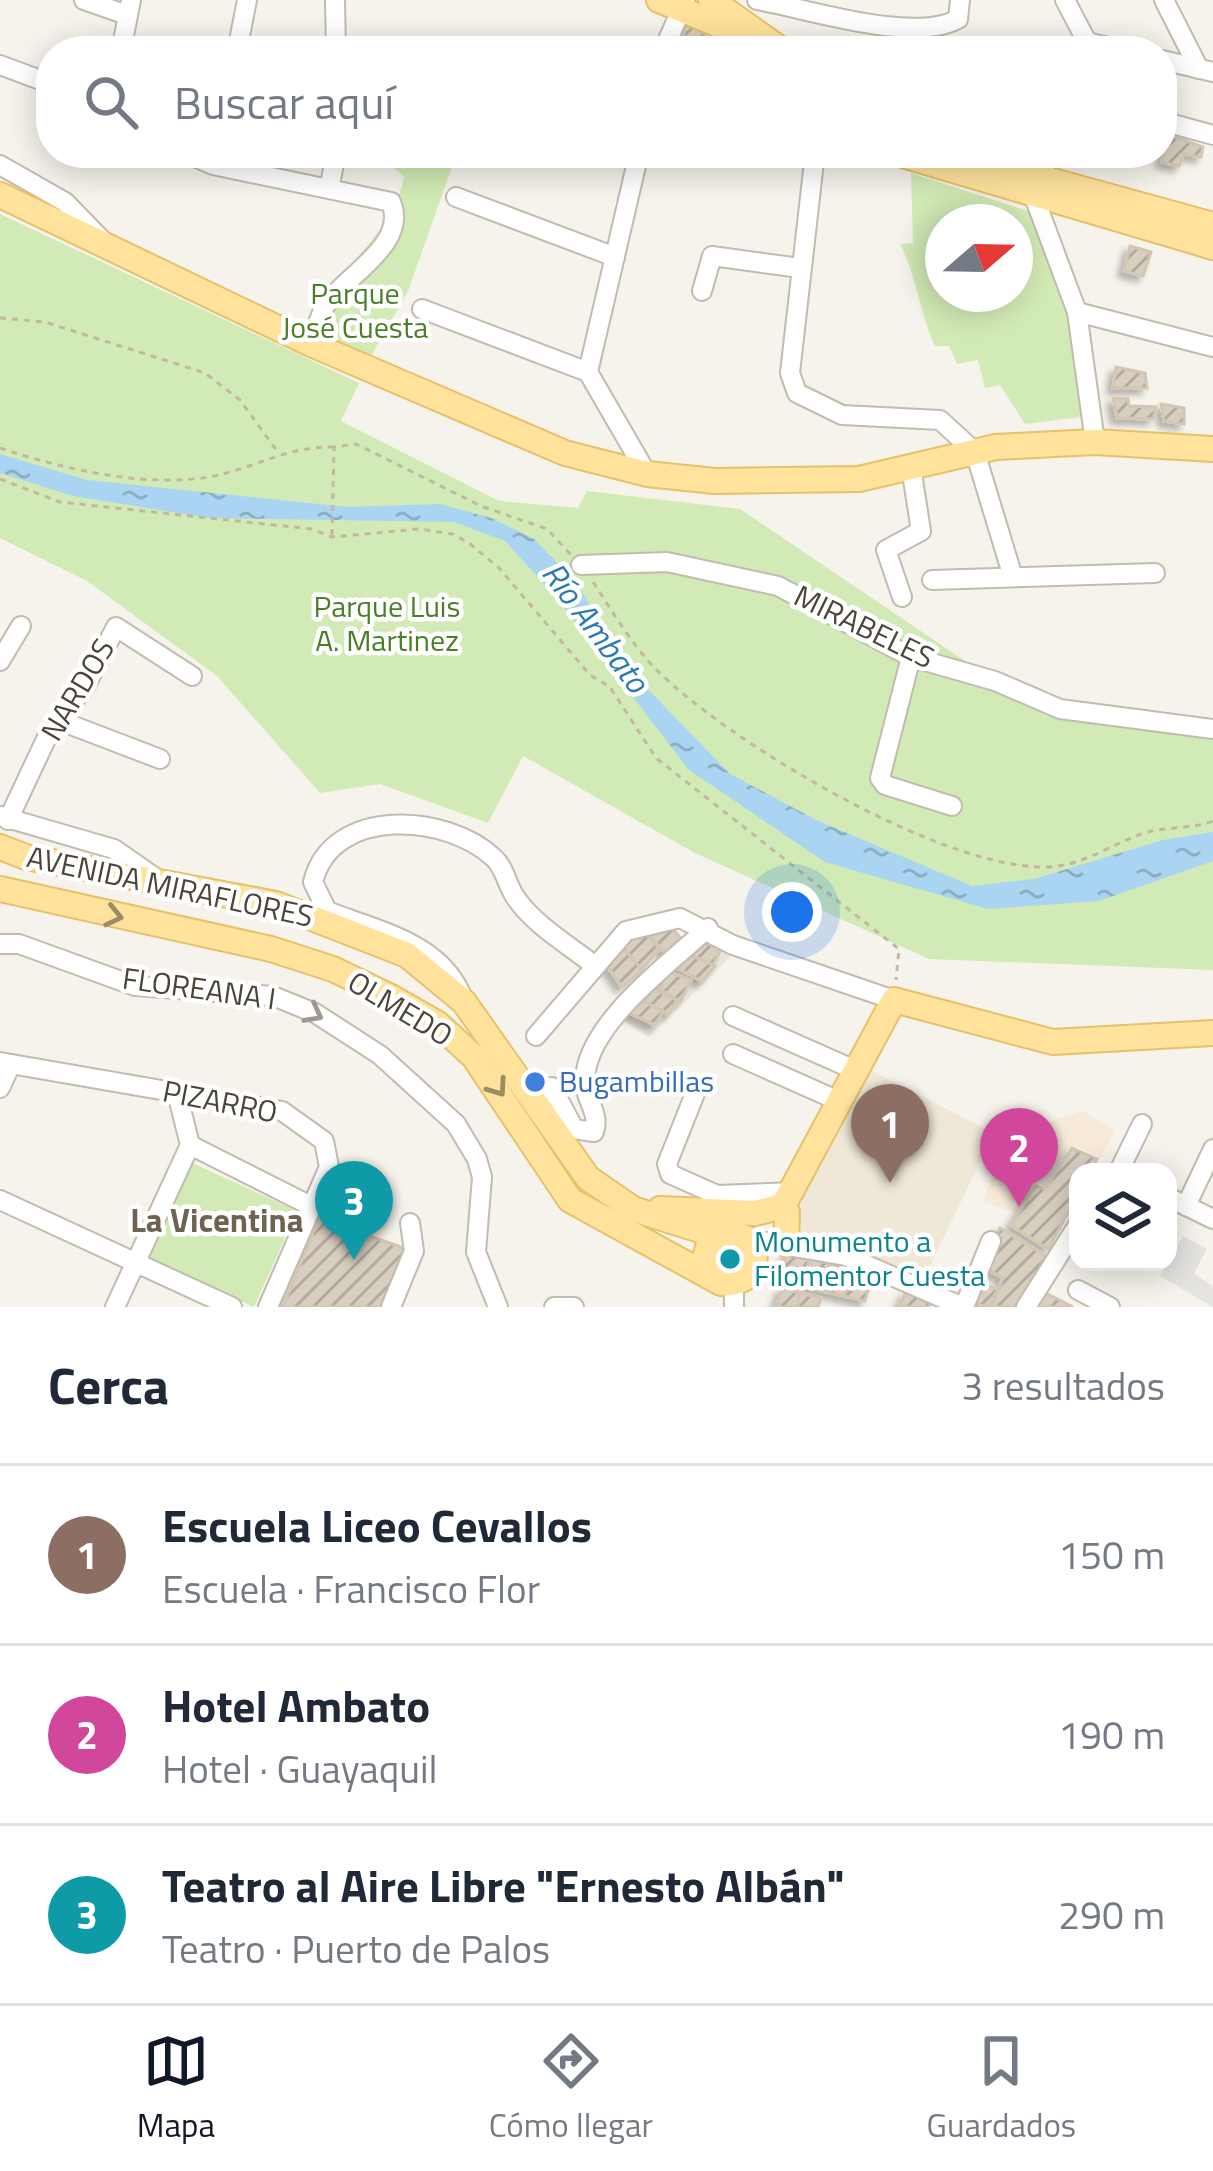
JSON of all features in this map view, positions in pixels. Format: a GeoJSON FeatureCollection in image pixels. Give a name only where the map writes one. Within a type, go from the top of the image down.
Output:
{"type":"FeatureCollection","features":[{"type":"Feature","properties":{"kind":"main road"},"geometry":{"type":"LineString","coordinates":[[711,0],[762,36]]}},
{"type":"Feature","properties":{"kind":"main road"},"geometry":{"type":"LineString","coordinates":[[675,3],[733,36]]}},
{"type":"Feature","properties":{"kind":"main road"},"geometry":{"type":"LineString","coordinates":[[960,168],[1213,225]]}},
{"type":"Feature","properties":{"kind":"main road"},"geometry":{"type":"LineString","coordinates":[[991,168],[1213,247]]}},
{"type":"Feature","properties":{"kind":"main road"},"geometry":{"type":"LineString","coordinates":[[0,195],[311,344],[565,453],[647,474],[715,481],[859,479],[975,452],[1095,442],[1213,448]]}},
{"type":"Feature","properties":{"kind":"main road","name":"AVENIDA MIRAFLORES"},"geometry":{"type":"LineString","coordinates":[[0,847],[26,857],[276,904],[407,956],[464,1002],[588,1178],[633,1209],[738,1231]]}},
{"type":"Feature","properties":{"kind":"main road","name":"OLMEDO"},"geometry":{"type":"LineString","coordinates":[[0,889],[271,949],[333,969],[438,1024],[474,1057],[570,1200],[731,1295]]}},
{"type":"Feature","properties":{"kind":"main road"},"geometry":{"type":"LineString","coordinates":[[786,1244],[790,1202],[894,1000],[1053,1042],[1213,1033]]}},
{"type":"Feature","properties":{"kind":"main road"},"geometry":{"type":"LineString","coordinates":[[738,1231],[755,1266],[731,1295],[704,1254],[738,1231],[790,1202]]}},
{"type":"Feature","properties":{"kind":"main road"},"geometry":{"type":"LineString","coordinates":[[633,1209],[738,1231]]}},
{"type":"Feature","properties":{"kind":"street"},"geometry":{"type":"LineString","coordinates":[[84,0],[129,8]]}},
{"type":"Feature","properties":{"kind":"street"},"geometry":{"type":"LineString","coordinates":[[240,36],[248,0]]}},
{"type":"Feature","properties":{"kind":"street"},"geometry":{"type":"LineString","coordinates":[[335,0],[336,36]]}},
{"type":"Feature","properties":{"kind":"street"},"geometry":{"type":"LineString","coordinates":[[757,0],[934,28],[958,19],[960,0]]}},
{"type":"Feature","properties":{"kind":"street"},"geometry":{"type":"LineString","coordinates":[[1065,0],[1081,36]]}},
{"type":"Feature","properties":{"kind":"street"},"geometry":{"type":"LineString","coordinates":[[1164,0],[1206,71]]}},
{"type":"Feature","properties":{"kind":"street"},"geometry":{"type":"LineString","coordinates":[[667,36],[675,3]]}},
{"type":"Feature","properties":{"kind":"street"},"geometry":{"type":"LineString","coordinates":[[0,65],[36,78]]}},
{"type":"Feature","properties":{"kind":"street"},"geometry":{"type":"LineString","coordinates":[[1177,125],[1213,134]]}},
{"type":"Feature","properties":{"kind":"street"},"geometry":{"type":"LineString","coordinates":[[0,165],[65,202],[108,247]]}},
{"type":"Feature","properties":{"kind":"street"},"geometry":{"type":"LineString","coordinates":[[254,168],[391,202],[394,221],[388,236],[326,304],[311,344]]}},
{"type":"Feature","properties":{"kind":"street"},"geometry":{"type":"LineString","coordinates":[[330,185],[333,168]]}},
{"type":"Feature","properties":{"kind":"street"},"geometry":{"type":"LineString","coordinates":[[588,372],[636,168]]}},
{"type":"Feature","properties":{"kind":"street"},"geometry":{"type":"LineString","coordinates":[[813,168],[790,373],[797,393],[842,416],[940,419],[975,452],[1013,577]]}},
{"type":"Feature","properties":{"kind":"street"},"geometry":{"type":"LineString","coordinates":[[1044,168],[1037,186],[1077,312],[1095,442]]}},
{"type":"Feature","properties":{"kind":"street"},"geometry":{"type":"LineString","coordinates":[[456,197],[615,257]]}},
{"type":"Feature","properties":{"kind":"street"},"geometry":{"type":"LineString","coordinates":[[702,291],[712,256],[800,268]]}},
{"type":"Feature","properties":{"kind":"street"},"geometry":{"type":"LineString","coordinates":[[422,309],[588,372],[647,474]]}},
{"type":"Feature","properties":{"kind":"street"},"geometry":{"type":"LineString","coordinates":[[1077,312],[1213,346]]}},
{"type":"Feature","properties":{"kind":"street"},"geometry":{"type":"LineString","coordinates":[[902,597],[886,550],[921,531],[911,467]]}},
{"type":"Feature","properties":{"kind":"street","name":"MIRABELES"},"geometry":{"type":"LineString","coordinates":[[581,566],[667,562],[778,586],[911,657],[995,681],[1060,710],[1213,729]]}},
{"type":"Feature","properties":{"kind":"street"},"geometry":{"type":"LineString","coordinates":[[932,580],[1155,573]]}},
{"type":"Feature","properties":{"kind":"street"},"geometry":{"type":"LineString","coordinates":[[0,661],[21,626]]}},
{"type":"Feature","properties":{"kind":"street","name":"NARDOS"},"geometry":{"type":"LineString","coordinates":[[4,818],[58,720],[86,686],[118,626],[192,676]]}},
{"type":"Feature","properties":{"kind":"street"},"geometry":{"type":"LineString","coordinates":[[911,657],[880,778],[885,785],[952,806]]}},
{"type":"Feature","properties":{"kind":"street"},"geometry":{"type":"LineString","coordinates":[[58,720],[160,759]]}},
{"type":"Feature","properties":{"kind":"street"},"geometry":{"type":"LineString","coordinates":[[4,818],[115,848],[163,883]]}},
{"type":"Feature","properties":{"kind":"street"},"geometry":{"type":"LineString","coordinates":[[464,1002],[457,979],[432,955],[327,910],[313,882],[317,864],[331,849],[365,828],[409,824],[474,843],[498,861],[518,901],[594,965]]}},
{"type":"Feature","properties":{"kind":"street"},"geometry":{"type":"LineString","coordinates":[[536,1036],[594,965],[638,925],[680,918],[708,928],[733,945],[894,1000]]}},
{"type":"Feature","properties":{"kind":"street"},"geometry":{"type":"LineString","coordinates":[[537,1102],[552,1088],[574,1129],[594,1132],[597,1118],[585,1087],[594,1046],[623,1007],[708,928]]}},
{"type":"Feature","properties":{"kind":"street","name":"FLOREANA I"},"geometry":{"type":"LineString","coordinates":[[0,944],[19,944],[146,988],[263,993],[315,1013],[380,1055],[456,1124],[477,1159],[482,1178],[476,1252],[498,1307]]}},
{"type":"Feature","properties":{"kind":"street"},"geometry":{"type":"LineString","coordinates":[[733,1016],[857,1071]]}},
{"type":"Feature","properties":{"kind":"street"},"geometry":{"type":"LineString","coordinates":[[733,1054],[841,1102]]}},
{"type":"Feature","properties":{"kind":"street"},"geometry":{"type":"LineString","coordinates":[[0,1088],[6,1063]]}},
{"type":"Feature","properties":{"kind":"street","name":"PIZARRO"},"geometry":{"type":"LineString","coordinates":[[6,1063],[282,1111],[321,1137],[330,1160],[268,1307]]}},
{"type":"Feature","properties":{"kind":"street"},"geometry":{"type":"LineString","coordinates":[[698,1086],[667,1164],[670,1174],[717,1196],[790,1202]]}},
{"type":"Feature","properties":{"kind":"street"},"geometry":{"type":"LineString","coordinates":[[115,1307],[190,1144],[177,1093]]}},
{"type":"Feature","properties":{"kind":"street"},"geometry":{"type":"LineString","coordinates":[[1123,1163],[1142,1124]]}},
{"type":"Feature","properties":{"kind":"street"},"geometry":{"type":"LineString","coordinates":[[190,1144],[313,1207]]}},
{"type":"Feature","properties":{"kind":"street"},"geometry":{"type":"LineString","coordinates":[[1213,1149],[1177,1201],[1213,1219]]}},
{"type":"Feature","properties":{"kind":"street"},"geometry":{"type":"LineString","coordinates":[[0,1200],[232,1307]]}},
{"type":"Feature","properties":{"kind":"street"},"geometry":{"type":"LineString","coordinates":[[391,1307],[414,1251],[410,1223]]}},
{"type":"Feature","properties":{"kind":"street"},"geometry":{"type":"LineString","coordinates":[[738,1231],[846,1256],[963,1307],[991,1241]]}},
{"type":"Feature","properties":{"kind":"street"},"geometry":{"type":"LineString","coordinates":[[1026,1307],[1069,1239]]}},
{"type":"Feature","properties":{"kind":"street"},"geometry":{"type":"LineString","coordinates":[[1078,1289],[1110,1307]]}},
{"type":"Feature","properties":{"kind":"street"},"geometry":{"type":"LineString","coordinates":[[554,1307],[574,1307]]}},
{"type":"Feature","properties":{"kind":"path"},"geometry":{"type":"LineString","coordinates":[[0,318],[45,322],[205,373],[240,400],[278,453]]}},
{"type":"Feature","properties":{"kind":"path"},"geometry":{"type":"LineString","coordinates":[[0,448],[34,459],[176,481],[244,468],[278,453],[356,444],[481,506],[548,529],[581,566],[650,664],[737,739],[832,795],[900,825],[992,857],[1063,866],[1147,832],[1213,821]]}},
{"type":"Feature","properties":{"kind":"path"},"geometry":{"type":"LineString","coordinates":[[332,537],[334,447]]}},
{"type":"Feature","properties":{"kind":"path"},"geometry":{"type":"LineString","coordinates":[[0,479],[60,502],[312,529],[332,537],[418,529],[453,534],[484,556],[590,675],[610,687],[656,758],[899,949],[894,1000]]}},
{"type":"Feature","properties":{"kind":"shaded area"},"geometry":{"type":"Polygon","coordinates":[[[705,935],[732,955],[649,1037],[618,1017],[705,935]]]}},
{"type":"Feature","properties":{"kind":"shaded area"},"geometry":{"type":"Polygon","coordinates":[[[868,1069],[994,1133],[925,1276],[786,1233],[868,1069]]]}},
{"type":"Feature","properties":{"kind":"shaded area"},"geometry":{"type":"Polygon","coordinates":[[[1083,1111],[1115,1130],[1101,1157],[1071,1145],[1019,1214],[983,1202],[1009,1130],[1034,1139],[1045,1123],[1083,1111]]]}},
{"type":"Feature","properties":{"kind":"shaded area"},"geometry":{"type":"Polygon","coordinates":[[[1183,1236],[1207,1249],[1194,1273],[1213,1287],[1213,1307],[1160,1276],[1163,1271],[1177,1271],[1177,1246],[1183,1236]]]}},
{"type":"Feature","properties":{"kind":"green space","name":"Parque José Cuesta"},"geometry":{"type":"Polygon","coordinates":[[[394,168],[452,168],[408,291],[370,358],[308,328],[331,290],[387,219],[404,177],[394,168]]]}},
{"type":"Feature","properties":{"kind":"green space"},"geometry":{"type":"Polygon","coordinates":[[[911,173],[1006,204],[925,204],[925,312],[1033,312],[1033,217],[1068,311],[1081,417],[1025,424],[1000,385],[985,388],[978,360],[957,364],[949,346],[935,346],[900,244],[913,243],[911,173]]]}},
{"type":"Feature","properties":{"kind":"green space","name":"Parque Luis A. Martinez"},"geometry":{"type":"Polygon","coordinates":[[[0,214],[359,383],[341,421],[499,501],[578,508],[587,491],[740,509],[1045,715],[1213,733],[1213,970],[929,959],[695,853],[523,756],[488,823],[380,784],[320,793],[217,676],[87,581],[0,538],[0,214]]]}},
{"type":"Feature","properties":{"kind":"green space"},"geometry":{"type":"Polygon","coordinates":[[[186,1160],[297,1211],[254,1307],[143,1257],[186,1160]]]}},
{"type":"Feature","properties":{"kind":"water","name":"Río Ambato"},"geometry":{"type":"Polygon","coordinates":[[[0,454],[87,480],[347,507],[440,504],[491,518],[534,539],[575,581],[631,672],[730,774],[816,820],[972,886],[1034,879],[1163,840],[1213,832],[1213,861],[1099,901],[988,909],[825,862],[689,770],[556,597],[505,541],[454,522],[210,518],[73,496],[0,473],[0,454]]]}},
{"type":"Feature","properties":{"kind":"building"},"geometry":{"type":"Polygon","coordinates":[[[686,24],[705,33],[705,36],[684,36],[686,24]]]}},
{"type":"Feature","properties":{"kind":"building"},"geometry":{"type":"Polygon","coordinates":[[[1177,138],[1203,147],[1201,157],[1184,154],[1179,166],[1177,138]]]}},
{"type":"Feature","properties":{"kind":"building"},"geometry":{"type":"Polygon","coordinates":[[[1130,246],[1151,252],[1143,276],[1124,271],[1130,246]]]}},
{"type":"Feature","properties":{"kind":"building"},"geometry":{"type":"Polygon","coordinates":[[[1116,367],[1145,373],[1147,388],[1113,388],[1116,367]]]}},
{"type":"Feature","properties":{"kind":"building"},"geometry":{"type":"Polygon","coordinates":[[[1113,398],[1128,399],[1129,406],[1156,407],[1153,419],[1117,418],[1113,398]]]}},
{"type":"Feature","properties":{"kind":"building"},"geometry":{"type":"Polygon","coordinates":[[[1161,404],[1184,408],[1184,424],[1164,421],[1161,404]]]}},
{"type":"Feature","properties":{"kind":"building"},"geometry":{"type":"Polygon","coordinates":[[[666,921],[684,942],[668,956],[648,934],[666,921]]]}},
{"type":"Feature","properties":{"kind":"building"},"geometry":{"type":"Polygon","coordinates":[[[639,925],[659,949],[642,970],[620,944],[639,925]]]}},
{"type":"Feature","properties":{"kind":"building"},"geometry":{"type":"Polygon","coordinates":[[[701,941],[721,949],[713,965],[694,956],[701,941]]]}},
{"type":"Feature","properties":{"kind":"building"},"geometry":{"type":"Polygon","coordinates":[[[620,944],[642,970],[622,987],[605,963],[620,944]]]}},
{"type":"Feature","properties":{"kind":"building"},"geometry":{"type":"Polygon","coordinates":[[[688,954],[715,966],[702,981],[676,968],[688,954]]]}},
{"type":"Feature","properties":{"kind":"building"},"geometry":{"type":"Polygon","coordinates":[[[668,971],[691,980],[680,1002],[660,989],[668,971]]]}},
{"type":"Feature","properties":{"kind":"building"},"geometry":{"type":"Polygon","coordinates":[[[652,989],[677,1000],[669,1014],[645,1002],[652,989]]]}},
{"type":"Feature","properties":{"kind":"building"},"geometry":{"type":"Polygon","coordinates":[[[636,998],[663,1011],[655,1025],[625,1011],[636,998]]]}},
{"type":"Feature","properties":{"kind":"building"},"geometry":{"type":"Polygon","coordinates":[[[1072,1148],[1097,1159],[1095,1163],[1069,1163],[1069,1210],[1048,1249],[1011,1225],[1036,1186],[1045,1189],[1072,1148]]]}},
{"type":"Feature","properties":{"kind":"building"},"geometry":{"type":"Polygon","coordinates":[[[319,1218],[410,1250],[383,1307],[283,1307],[319,1218]]]}},
{"type":"Feature","properties":{"kind":"building"},"geometry":{"type":"Polygon","coordinates":[[[1000,1228],[1046,1256],[1018,1307],[991,1307],[1003,1278],[981,1266],[1000,1228]]]}},
{"type":"Feature","properties":{"kind":"building"},"geometry":{"type":"Polygon","coordinates":[[[787,1252],[810,1257],[805,1279],[781,1279],[787,1252]]]}},
{"type":"Feature","properties":{"kind":"building"},"geometry":{"type":"Polygon","coordinates":[[[810,1257],[830,1264],[822,1291],[802,1286],[810,1257]]]}},
{"type":"Feature","properties":{"kind":"building"},"geometry":{"type":"Polygon","coordinates":[[[830,1264],[854,1270],[844,1296],[822,1291],[830,1264]]]}},
{"type":"Feature","properties":{"kind":"building"},"geometry":{"type":"Polygon","coordinates":[[[854,1270],[872,1276],[865,1301],[844,1296],[854,1270]]]}},
{"type":"Feature","properties":{"kind":"building"},"geometry":{"type":"Polygon","coordinates":[[[983,1282],[997,1290],[989,1307],[972,1303],[983,1282]]]}},
{"type":"Feature","properties":{"kind":"building"},"geometry":{"type":"Polygon","coordinates":[[[782,1288],[800,1293],[797,1307],[776,1307],[782,1288]]]}},
{"type":"Feature","properties":{"kind":"building"},"geometry":{"type":"Polygon","coordinates":[[[1042,1291],[1073,1307],[1034,1307],[1042,1291]]]}},
{"type":"Feature","properties":{"kind":"building"},"geometry":{"type":"Polygon","coordinates":[[[906,1292],[930,1303],[929,1307],[899,1307],[906,1292]]]}},
{"type":"Feature","properties":{"kind":"building"},"geometry":{"type":"Polygon","coordinates":[[[800,1293],[821,1298],[818,1307],[797,1307],[800,1293]]]}},
{"type":"Feature","properties":{"kind":"place","name":"Bugambillas"},"geometry":{"type":"Point","coordinates":[535,1082]}},
{"type":"Feature","properties":{"kind":"place","name":"Escuela Liceo Cevallos"},"geometry":{"type":"Point","coordinates":[890,1183]}},
{"type":"Feature","properties":{"kind":"place","name":"Hotel Ambato"},"geometry":{"type":"Point","coordinates":[1019,1207]}},
{"type":"Feature","properties":{"kind":"place","name":"Monumento a Filomentor Cuesta"},"geometry":{"type":"Point","coordinates":[730,1259]}},
{"type":"Feature","properties":{"kind":"place","name":"Teatro al Aire Libre \"Ernesto Albán\""},"geometry":{"type":"Point","coordinates":[354,1260]}},
{"type":"Feature","properties":{"kind":"district","name":"La Vicentina"},"geometry":{"type":"Point","coordinates":[217,1220]}}]}
